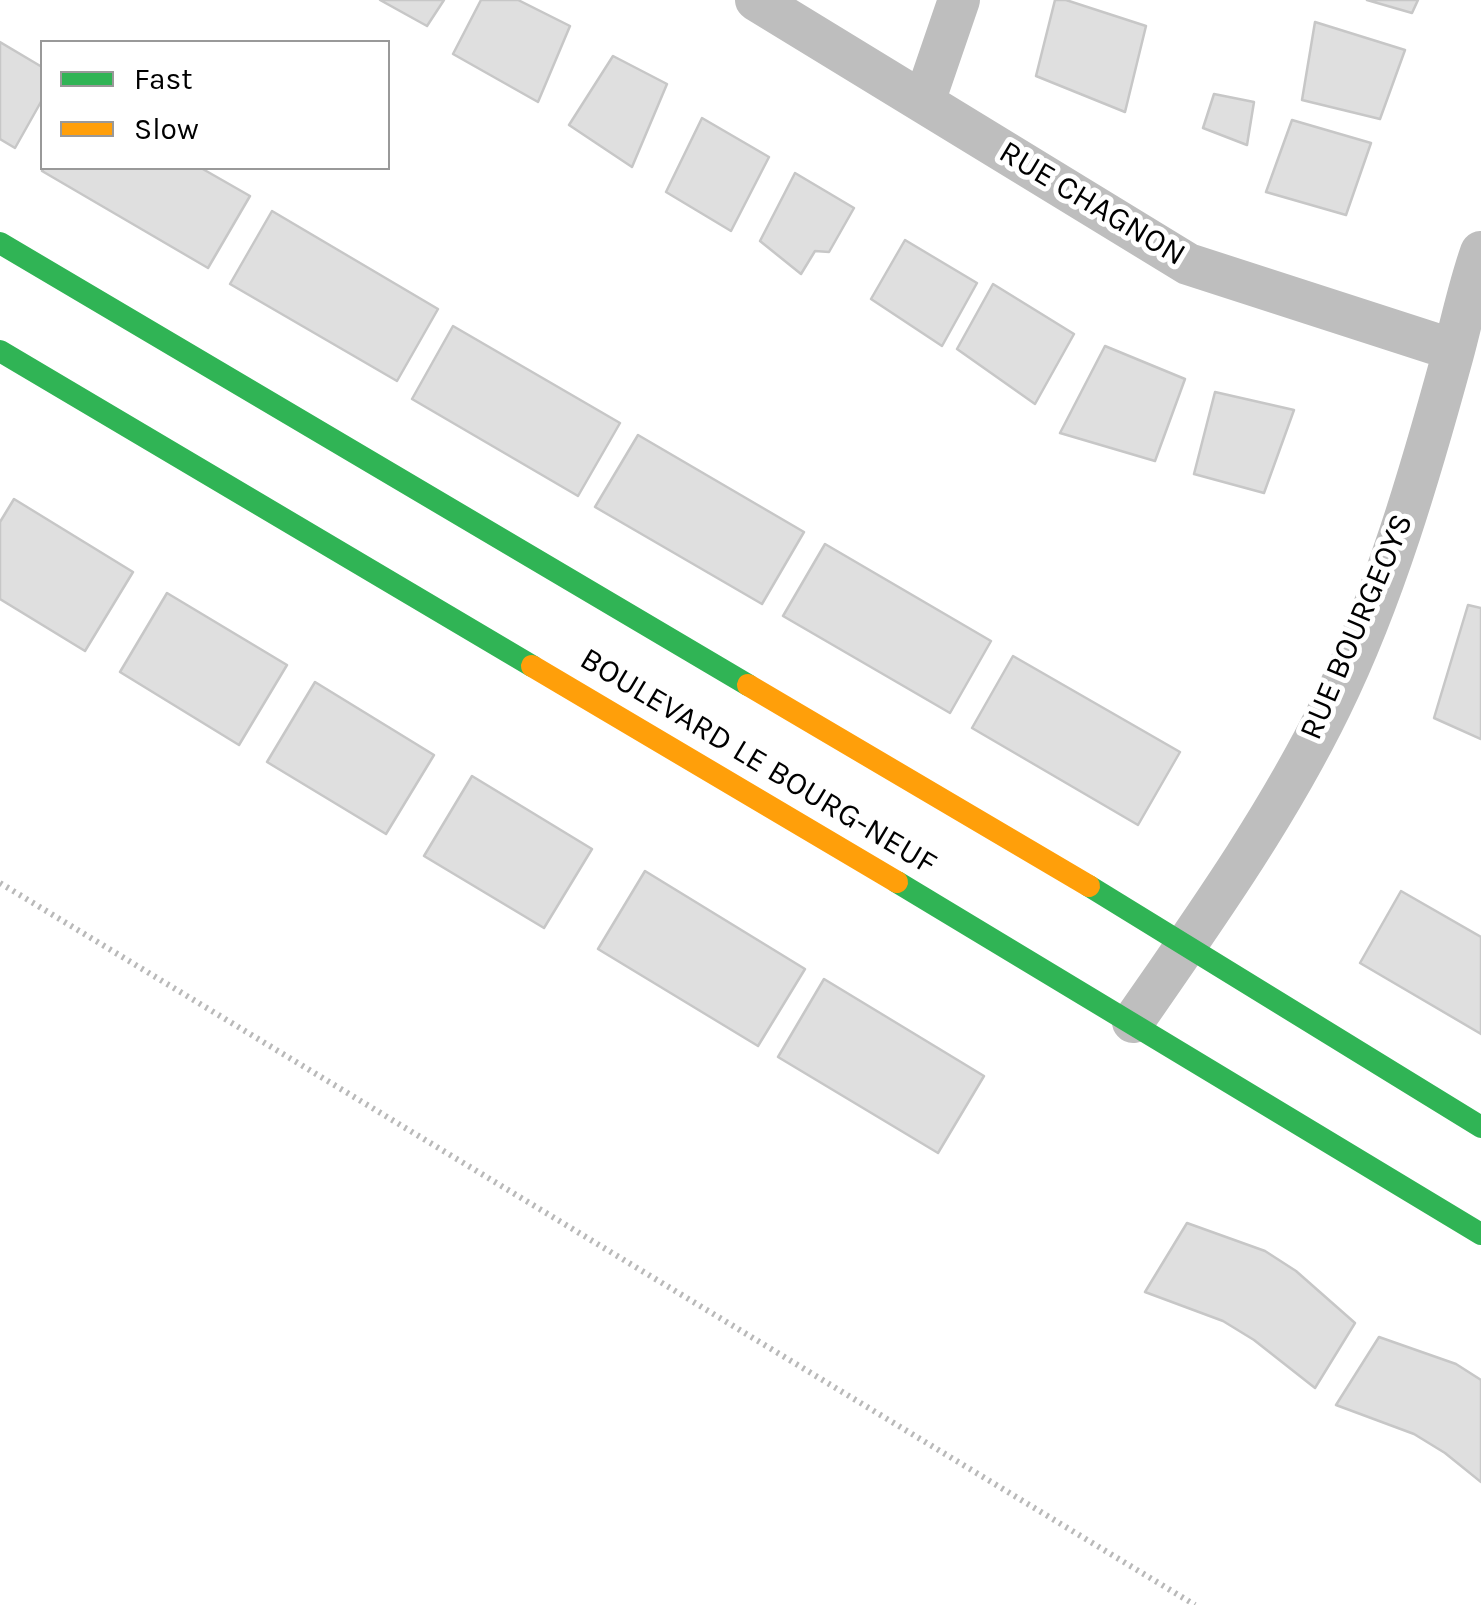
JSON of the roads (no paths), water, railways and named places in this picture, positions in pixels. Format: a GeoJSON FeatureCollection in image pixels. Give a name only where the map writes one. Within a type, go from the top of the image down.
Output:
{"type":"FeatureCollection","features":[{"type":"Feature","properties":{"kind":"street","name":"RUE CHAGNON"},"geometry":{"type":"LineString","coordinates":[[756,0],[1188,264],[1454,350]]}},
{"type":"Feature","properties":{"kind":"street"},"geometry":{"type":"LineString","coordinates":[[924,102],[959,0]]}},
{"type":"Feature","properties":{"kind":"street","name":"BOULEVARD LE BOURG-NEUF"},"geometry":{"type":"LineString","coordinates":[[0,243],[1187,944],[1481,1126]]}},
{"type":"Feature","properties":{"kind":"street","name":"RUE BOURGEOYS"},"geometry":{"type":"LineString","coordinates":[[1133,1022],[1274,807],[1331,706],[1412,494],[1481,252]]}},
{"type":"Feature","properties":{"kind":"street","name":"BOULEVARD LE BOURG-NEUF"},"geometry":{"type":"LineString","coordinates":[[0,350],[1133,1022],[1481,1234]]}}]}
